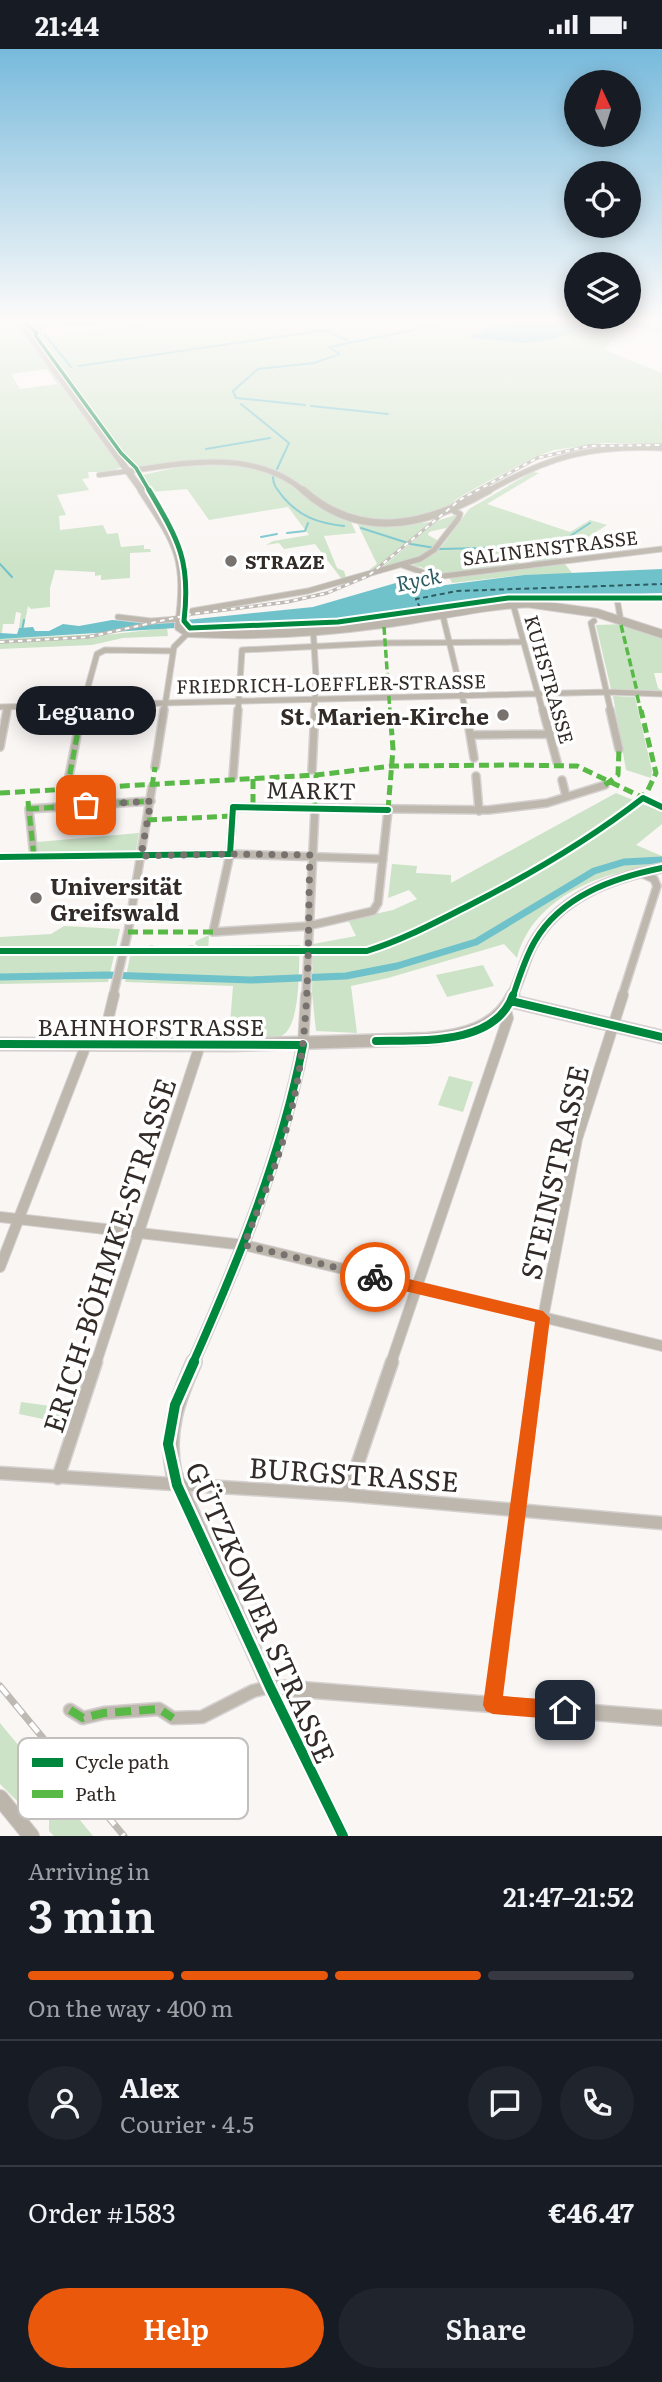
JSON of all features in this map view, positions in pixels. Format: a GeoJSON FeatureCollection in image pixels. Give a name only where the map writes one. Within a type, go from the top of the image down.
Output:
{"type":"FeatureCollection","features":[{"type":"Feature","properties":{"kind":"main road"},"geometry":{"type":"LineString","coordinates":[[81,404],[167,526],[179,553],[184,589],[179,623],[188,633],[238,633],[382,624],[511,601],[597,613],[662,635]]}},
{"type":"Feature","properties":{"kind":"main road"},"geometry":{"type":"LineString","coordinates":[[443,613],[496,603],[532,603]]}},
{"type":"Feature","properties":{"kind":"main road"},"geometry":{"type":"LineString","coordinates":[[662,868],[639,872],[589,891],[549,921],[532,945],[508,1006],[662,1037]]}},
{"type":"Feature","properties":{"kind":"main road","name":"BAHNHOFSTRASSE"},"geometry":{"type":"LineString","coordinates":[[0,1044],[303,1045],[454,1036],[485,1025],[508,1006]]}},
{"type":"Feature","properties":{"kind":"main road"},"geometry":{"type":"LineString","coordinates":[[2,1800],[31,1836]]}},
{"type":"Feature","properties":{"kind":"street"},"geometry":{"type":"LineString","coordinates":[[99,475],[192,463],[244,464],[280,474],[334,513],[376,523],[422,521],[454,510],[557,457],[609,448],[662,448]]}},
{"type":"Feature","properties":{"kind":"street","name":"SALINENSTRASSE"},"geometry":{"type":"LineString","coordinates":[[192,611],[264,602],[317,591],[402,565],[435,549],[460,515],[454,510]]}},
{"type":"Feature","properties":{"kind":"street","name":"SALINENSTRASSE"},"geometry":{"type":"LineString","coordinates":[[402,565],[436,577],[662,549]]}},
{"type":"Feature","properties":{"kind":"street"},"geometry":{"type":"LineString","coordinates":[[511,601],[662,598]]}},
{"type":"Feature","properties":{"kind":"street"},"geometry":{"type":"LineString","coordinates":[[617,599],[620,616]]}},
{"type":"Feature","properties":{"kind":"street","name":"KUHSTRASSE"},"geometry":{"type":"LineString","coordinates":[[511,601],[557,762]]}},
{"type":"Feature","properties":{"kind":"street"},"geometry":{"type":"LineString","coordinates":[[443,613],[464,696],[474,758]]}},
{"type":"Feature","properties":{"kind":"street"},"geometry":{"type":"LineString","coordinates":[[118,617],[179,623]]}},
{"type":"Feature","properties":{"kind":"street"},"geometry":{"type":"LineString","coordinates":[[594,621],[591,623],[608,692],[618,750]]}},
{"type":"Feature","properties":{"kind":"street"},"geometry":{"type":"LineString","coordinates":[[313,629],[313,770]]}},
{"type":"Feature","properties":{"kind":"street"},"geometry":{"type":"LineString","coordinates":[[155,767],[173,652],[176,642],[188,633]]}},
{"type":"Feature","properties":{"kind":"street"},"geometry":{"type":"LineString","coordinates":[[233,777],[242,650],[523,642]]}},
{"type":"Feature","properties":{"kind":"street"},"geometry":{"type":"LineString","coordinates":[[68,781],[93,664],[100,651],[173,652]]}},
{"type":"Feature","properties":{"kind":"street","name":"FRIEDRICH-LOEFFLER-STRASSE"},"geometry":{"type":"LineString","coordinates":[[4,707],[608,692],[662,694]]}},
{"type":"Feature","properties":{"kind":"street"},"geometry":{"type":"LineString","coordinates":[[0,747],[4,707]]}},
{"type":"Feature","properties":{"kind":"street"},"geometry":{"type":"LineString","coordinates":[[472,735],[550,734]]}},
{"type":"Feature","properties":{"kind":"street"},"geometry":{"type":"LineString","coordinates":[[476,776],[479,811]]}},
{"type":"Feature","properties":{"kind":"street"},"geometry":{"type":"LineString","coordinates":[[562,780],[566,796]]}},
{"type":"Feature","properties":{"kind":"street","name":"MARKT"},"geometry":{"type":"LineString","coordinates":[[230,854],[233,807],[479,811],[519,807],[605,785]]}},
{"type":"Feature","properties":{"kind":"street"},"geometry":{"type":"LineString","coordinates":[[102,1045],[141,856],[152,787]]}},
{"type":"Feature","properties":{"kind":"street"},"geometry":{"type":"LineString","coordinates":[[34,857],[29,809],[151,801]]}},
{"type":"Feature","properties":{"kind":"street"},"geometry":{"type":"LineString","coordinates":[[303,1045],[314,808]]}},
{"type":"Feature","properties":{"kind":"street"},"geometry":{"type":"LineString","coordinates":[[230,854],[213,932],[308,926],[376,909],[388,810]]}},
{"type":"Feature","properties":{"kind":"street"},"geometry":{"type":"LineString","coordinates":[[0,857],[230,854],[383,859]]}},
{"type":"Feature","properties":{"kind":"street","name":"STEINSTRASSE"},"geometry":{"type":"LineString","coordinates":[[493,1705],[543,1318],[578,1139],[657,885],[654,879],[639,872]]}},
{"type":"Feature","properties":{"kind":"street"},"geometry":{"type":"LineString","coordinates":[[347,1496],[508,1018],[508,1006]]}},
{"type":"Feature","properties":{"kind":"street"},"geometry":{"type":"LineString","coordinates":[[0,1268],[86,1045]]}},
{"type":"Feature","properties":{"kind":"street","name":"ERICH-BÖHMKE-STRASSE"},"geometry":{"type":"LineString","coordinates":[[58,1478],[200,1045]]}},
{"type":"Feature","properties":{"kind":"street","name":"GÜTZKOWER STRASSE"},"geometry":{"type":"LineString","coordinates":[[303,1045],[287,1126],[274,1170],[175,1405],[168,1444],[177,1485],[270,1687],[343,1836]]}},
{"type":"Feature","properties":{"kind":"street"},"geometry":{"type":"LineString","coordinates":[[0,1217],[244,1245],[662,1346]]}},
{"type":"Feature","properties":{"kind":"street","name":"BURGSTRASSE"},"geometry":{"type":"LineString","coordinates":[[0,1473],[347,1496],[662,1523]]}},
{"type":"Feature","properties":{"kind":"street"},"geometry":{"type":"LineString","coordinates":[[71,1710],[83,1718],[104,1713],[159,1709],[173,1719],[188,1719],[202,1717],[253,1691],[270,1687],[662,1718]]}},
{"type":"Feature","properties":{"kind":"green space"},"geometry":{"type":"Polygon","coordinates":[[[0,404],[77,404],[122,467],[109,472],[88,472],[89,478],[82,479],[89,490],[57,495],[66,515],[59,516],[60,530],[103,525],[107,534],[118,533],[121,547],[144,545],[144,549],[150,549],[151,552],[130,553],[130,578],[101,580],[101,575],[95,576],[95,572],[55,570],[50,588],[50,607],[31,609],[28,606],[24,627],[19,628],[21,613],[16,612],[14,624],[3,624],[0,633],[0,404]]]}},
{"type":"Feature","properties":{"kind":"green space"},"geometry":{"type":"Polygon","coordinates":[[[87,404],[662,404],[662,444],[604,443],[554,450],[535,457],[458,498],[439,515],[390,522],[347,516],[317,500],[293,480],[266,468],[222,461],[137,468],[87,404]]]}},
{"type":"Feature","properties":{"kind":"green space"},"geometry":{"type":"Polygon","coordinates":[[[220,465],[255,469],[275,476],[327,512],[351,522],[356,533],[324,536],[337,568],[344,571],[347,581],[344,582],[315,544],[284,549],[279,543],[266,545],[273,541],[309,535],[288,507],[209,520],[187,489],[150,492],[142,475],[184,466],[220,465]]]}},
{"type":"Feature","properties":{"kind":"green space"},"geometry":{"type":"Polygon","coordinates":[[[532,472],[539,473],[487,504],[570,532],[590,520],[607,525],[580,542],[582,546],[550,549],[560,560],[534,564],[515,550],[502,551],[508,560],[528,565],[509,566],[503,563],[496,569],[436,575],[421,567],[412,566],[443,545],[469,509],[532,472]]]}},
{"type":"Feature","properties":{"kind":"green space"},"geometry":{"type":"Polygon","coordinates":[[[457,516],[450,527],[429,532],[428,535],[439,541],[433,547],[412,560],[379,570],[437,521],[457,516]]]}},
{"type":"Feature","properties":{"kind":"green space"},"geometry":{"type":"Polygon","coordinates":[[[431,522],[372,572],[370,569],[377,564],[357,523],[392,526],[431,522]]]}},
{"type":"Feature","properties":{"kind":"green space"},"geometry":{"type":"Polygon","coordinates":[[[564,563],[573,574],[524,575],[452,583],[449,577],[564,563]]]}},
{"type":"Feature","properties":{"kind":"green space"},"geometry":{"type":"Polygon","coordinates":[[[626,624],[662,639],[662,673],[654,673],[658,688],[662,691],[611,689],[596,625],[626,624]]]}},
{"type":"Feature","properties":{"kind":"green space"},"geometry":{"type":"Polygon","coordinates":[[[167,628],[168,636],[123,638],[92,645],[0,649],[0,643],[54,640],[0,639],[99,634],[88,637],[167,628]]]}},
{"type":"Feature","properties":{"kind":"green space"},"geometry":{"type":"Polygon","coordinates":[[[613,696],[635,697],[652,771],[651,778],[626,770],[613,696]]]}},
{"type":"Feature","properties":{"kind":"green space"},"geometry":{"type":"Polygon","coordinates":[[[616,793],[662,812],[662,824],[636,845],[662,856],[662,865],[618,873],[574,890],[538,918],[525,936],[517,958],[504,944],[351,986],[357,1033],[316,1031],[312,993],[313,944],[356,936],[348,920],[393,910],[417,899],[409,890],[388,898],[392,864],[417,866],[416,873],[451,875],[451,883],[616,793]]]}},
{"type":"Feature","properties":{"kind":"green space"},"geometry":{"type":"Polygon","coordinates":[[[139,833],[136,850],[128,855],[38,854],[37,842],[139,833]]]}},
{"type":"Feature","properties":{"kind":"green space"},"geometry":{"type":"Polygon","coordinates":[[[64,926],[120,929],[108,982],[0,984],[0,937],[51,934],[64,926]]]}},
{"type":"Feature","properties":{"kind":"green space"},"geometry":{"type":"Polygon","coordinates":[[[209,935],[208,951],[215,951],[215,946],[300,945],[295,1011],[286,1032],[269,1039],[229,1037],[233,986],[125,982],[131,951],[152,945],[163,951],[192,945],[206,951],[195,944],[209,935]]]}},
{"type":"Feature","properties":{"kind":"green space"},"geometry":{"type":"Polygon","coordinates":[[[483,965],[494,986],[447,997],[436,975],[483,965]]]}},
{"type":"Feature","properties":{"kind":"green space"},"geometry":{"type":"Polygon","coordinates":[[[449,1076],[473,1082],[463,1112],[438,1105],[449,1076]]]}},
{"type":"Feature","properties":{"kind":"green space"},"geometry":{"type":"Polygon","coordinates":[[[21,1402],[72,1409],[67,1424],[19,1414],[21,1402]]]}},
{"type":"Feature","properties":{"kind":"green space"},"geometry":{"type":"Polygon","coordinates":[[[0,1723],[18,1745],[17,1801],[0,1784],[0,1723]]]}},
{"type":"Feature","properties":{"kind":"green space"},"geometry":{"type":"Polygon","coordinates":[[[49,1819],[79,1819],[93,1836],[54,1836],[49,1831],[49,1819]]]}},
{"type":"Feature","properties":{"kind":"water"},"geometry":{"type":"Polygon","coordinates":[[[662,569],[662,593],[516,594],[354,617],[0,639],[0,633],[17,634],[19,628],[33,627],[35,631],[49,631],[63,624],[79,626],[112,620],[157,623],[313,607],[413,578],[438,586],[524,575],[662,569]]]}},
{"type":"Feature","properties":{"kind":"waterway"},"geometry":{"type":"LineString","coordinates":[[241,404],[289,443],[277,469]]}},
{"type":"Feature","properties":{"kind":"waterway"},"geometry":{"type":"LineString","coordinates":[[299,404],[305,405]]}},
{"type":"Feature","properties":{"kind":"waterway"},"geometry":{"type":"LineString","coordinates":[[311,406],[388,414]]}},
{"type":"Feature","properties":{"kind":"waterway"},"geometry":{"type":"LineString","coordinates":[[206,449],[270,438]]}},
{"type":"Feature","properties":{"kind":"waterway"},"geometry":{"type":"LineString","coordinates":[[273,477],[278,490],[296,510],[318,521],[344,526]]}},
{"type":"Feature","properties":{"kind":"waterway"},"geometry":{"type":"LineString","coordinates":[[287,533],[305,531],[308,523]]}},
{"type":"Feature","properties":{"kind":"waterway"},"geometry":{"type":"LineString","coordinates":[[361,528],[411,544],[441,549],[555,546],[590,523]]}},
{"type":"Feature","properties":{"kind":"waterway"},"geometry":{"type":"LineString","coordinates":[[261,537],[277,534]]}},
{"type":"Feature","properties":{"kind":"waterway"},"geometry":{"type":"LineString","coordinates":[[0,564],[12,577]]}},
{"type":"Feature","properties":{"kind":"waterway"},"geometry":{"type":"LineString","coordinates":[[22,630],[24,620]]}},
{"type":"Feature","properties":{"kind":"waterway"},"geometry":{"type":"LineString","coordinates":[[0,977],[107,975],[251,980],[346,976],[397,966],[476,942],[594,871],[624,862],[662,860]]}},
{"type":"Feature","properties":{"kind":"ferry route"},"geometry":{"type":"LineString","coordinates":[[420,608],[416,599],[457,591],[662,584]]}},
{"type":"Feature","properties":{"kind":"railway"},"geometry":{"type":"LineString","coordinates":[[0,642],[88,637],[192,614],[287,602],[327,593],[368,576],[461,499],[537,458],[589,446],[662,445]]}},
{"type":"Feature","properties":{"kind":"railway"},"geometry":{"type":"LineString","coordinates":[[0,1686],[43,1738]]}},
{"type":"Feature","properties":{"kind":"railway"},"geometry":{"type":"LineString","coordinates":[[110,1819],[124,1836]]}},
{"type":"Feature","properties":{"kind":"marked path"},"geometry":{"type":"LineString","coordinates":[[621,625],[637,691]]}},
{"type":"Feature","properties":{"kind":"marked path"},"geometry":{"type":"LineString","coordinates":[[384,627],[393,749],[388,810]]}},
{"type":"Feature","properties":{"kind":"marked path"},"geometry":{"type":"LineString","coordinates":[[637,695],[656,773],[648,790],[638,801]]}},
{"type":"Feature","properties":{"kind":"marked path"},"geometry":{"type":"LineString","coordinates":[[67,789],[83,705]]}},
{"type":"Feature","properties":{"kind":"marked path"},"geometry":{"type":"LineString","coordinates":[[605,785],[618,775],[619,749]]}},
{"type":"Feature","properties":{"kind":"marked path"},"geometry":{"type":"LineString","coordinates":[[0,793],[316,775],[392,766],[511,765],[577,766],[646,799]]}},
{"type":"Feature","properties":{"kind":"marked path"},"geometry":{"type":"LineString","coordinates":[[152,787],[155,767]]}},
{"type":"Feature","properties":{"kind":"marked path"},"geometry":{"type":"LineString","coordinates":[[315,808],[316,775]]}},
{"type":"Feature","properties":{"kind":"marked path"},"geometry":{"type":"LineString","coordinates":[[253,779],[253,808]]}},
{"type":"Feature","properties":{"kind":"marked path"},"geometry":{"type":"LineString","coordinates":[[28,801],[34,857]]}},
{"type":"Feature","properties":{"kind":"marked path"},"geometry":{"type":"LineString","coordinates":[[29,809],[151,801]]}},
{"type":"Feature","properties":{"kind":"marked path"},"geometry":{"type":"LineString","coordinates":[[147,820],[233,816]]}},
{"type":"Feature","properties":{"kind":"marked path"},"geometry":{"type":"LineString","coordinates":[[128,932],[213,932]]}},
{"type":"Feature","properties":{"kind":"marked path"},"geometry":{"type":"LineString","coordinates":[[70,1710],[83,1718],[104,1713],[159,1709],[173,1718]]}},
{"type":"Feature","properties":{"kind":"cycle path"},"geometry":{"type":"LineString","coordinates":[[86,404],[121,453],[136,468],[178,539],[188,587],[184,621],[190,628],[338,622],[508,598],[662,598]]}},
{"type":"Feature","properties":{"kind":"cycle path"},"geometry":{"type":"LineString","coordinates":[[0,951],[367,951],[397,942],[556,859],[643,798],[662,807]]}},
{"type":"Feature","properties":{"kind":"cycle path"},"geometry":{"type":"LineString","coordinates":[[0,857],[230,854],[233,807],[388,810]]}},
{"type":"Feature","properties":{"kind":"cycle path"},"geometry":{"type":"LineString","coordinates":[[376,1041],[450,1037],[485,1026],[500,1016],[511,1001],[533,943],[562,909],[609,882],[662,868]]}},
{"type":"Feature","properties":{"kind":"cycle path"},"geometry":{"type":"LineString","coordinates":[[511,1001],[662,1037]]}},
{"type":"Feature","properties":{"kind":"cycle path"},"geometry":{"type":"LineString","coordinates":[[0,1044],[303,1045],[294,1092],[267,1184],[175,1405],[168,1444],[177,1485],[270,1687],[343,1836]]}},
{"type":"Feature","properties":{"kind":"way so far"},"geometry":{"type":"LineString","coordinates":[[86,805],[151,801],[141,856],[310,855],[307,994],[303,1045],[290,1116],[274,1170],[244,1245],[375,1277]]}},
{"type":"Feature","properties":{"kind":"place","name":"STRAZE"},"geometry":{"type":"Point","coordinates":[231,561]}},
{"type":"Feature","properties":{"kind":"place","name":"St. Marien-Kirche"},"geometry":{"type":"Point","coordinates":[503,715]}},
{"type":"Feature","properties":{"kind":"place","name":"Leguano"},"geometry":{"type":"Point","coordinates":[86,805]}},
{"type":"Feature","properties":{"kind":"place","name":"Universität Greifswald"},"geometry":{"type":"Point","coordinates":[36,898]}},
{"type":"Feature","properties":{"kind":"route"},"geometry":{"type":"LineString","coordinates":[[375,1277],[543,1318],[493,1705],[565,1710]]}},
{"type":"Feature","properties":{"kind":"water label","name":"Ryck"},"geometry":{"type":"Point","coordinates":[418,578]}}]}
